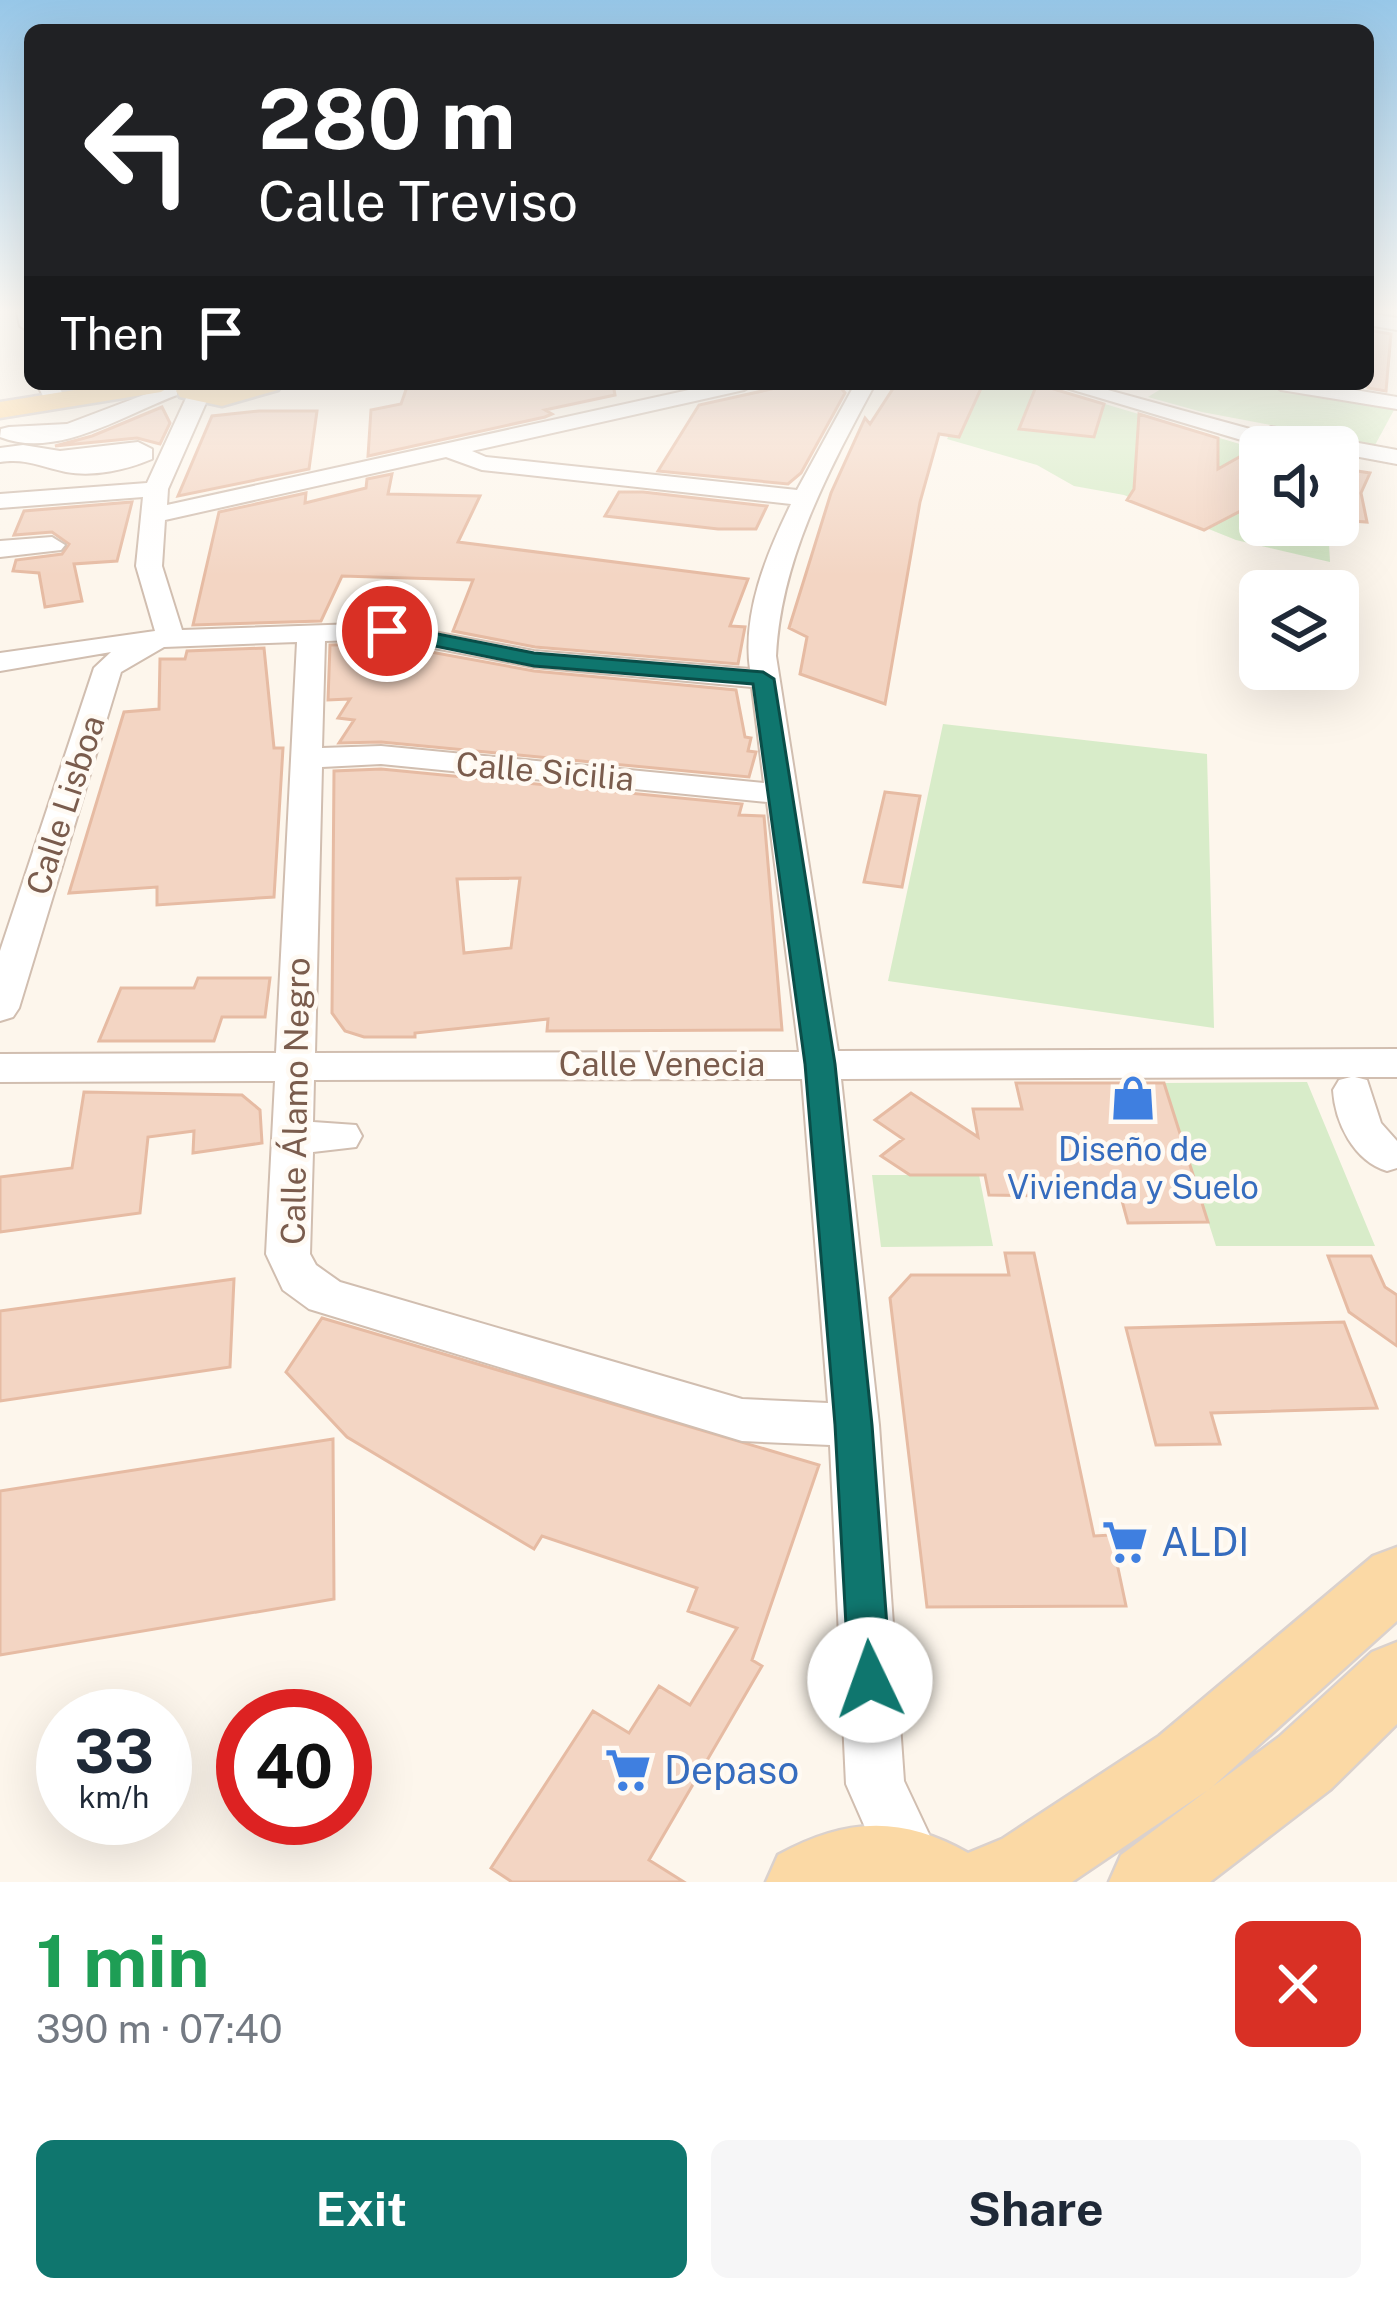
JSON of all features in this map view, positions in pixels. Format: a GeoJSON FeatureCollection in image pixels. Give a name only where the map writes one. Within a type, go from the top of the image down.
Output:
{"type":"FeatureCollection","features":[{"type":"Feature","properties":{"kind":"main road"},"geometry":{"type":"LineString","coordinates":[[6,434],[44,400]]}},
{"type":"Feature","properties":{"kind":"main road"},"geometry":{"type":"LineString","coordinates":[[101,400],[141,400]]}},
{"type":"Feature","properties":{"kind":"main road"},"geometry":{"type":"LineString","coordinates":[[992,1882],[1029,1866],[1184,1762],[1397,1578]]}},
{"type":"Feature","properties":{"kind":"main road"},"geometry":{"type":"LineString","coordinates":[[1148,1882],[1305,1763],[1397,1676]]}},
{"type":"Feature","properties":{"kind":"street"},"geometry":{"type":"LineString","coordinates":[[171,640],[149,566],[155,502],[187,422],[188,400]]}},
{"type":"Feature","properties":{"kind":"street"},"geometry":{"type":"LineString","coordinates":[[0,501],[155,502],[451,450],[674,400]]}},
{"type":"Feature","properties":{"kind":"street"},"geometry":{"type":"LineString","coordinates":[[856,400],[803,498],[761,627],[763,679],[820,1064],[854,1425],[876,1873]]}},
{"type":"Feature","properties":{"kind":"street"},"geometry":{"type":"LineString","coordinates":[[1124,400],[1239,432]]}},
{"type":"Feature","properties":{"kind":"street"},"geometry":{"type":"LineString","coordinates":[[6,434],[124,403]]}},
{"type":"Feature","properties":{"kind":"street"},"geometry":{"type":"LineString","coordinates":[[6,434],[124,403]]}},
{"type":"Feature","properties":{"kind":"street"},"geometry":{"type":"LineString","coordinates":[[0,470],[53,453],[124,403]]}},
{"type":"Feature","properties":{"kind":"street"},"geometry":{"type":"LineString","coordinates":[[1201,420],[1393,461]]}},
{"type":"Feature","properties":{"kind":"street"},"geometry":{"type":"LineString","coordinates":[[6,434],[53,453]]}},
{"type":"Feature","properties":{"kind":"street"},"geometry":{"type":"LineString","coordinates":[[451,450],[482,464],[803,498]]}},
{"type":"Feature","properties":{"kind":"street"},"geometry":{"type":"LineString","coordinates":[[1359,460],[1393,461]]}},
{"type":"Feature","properties":{"kind":"street"},"geometry":{"type":"LineString","coordinates":[[0,549],[52,545]]}},
{"type":"Feature","properties":{"kind":"street"},"geometry":{"type":"LineString","coordinates":[[0,662],[133,640],[387,631],[534,659],[763,679]]}},
{"type":"Feature","properties":{"kind":"street","name":"Calle Álamo Negro"},"geometry":{"type":"LineString","coordinates":[[311,632],[288,1254],[299,1277],[325,1296],[742,1420],[854,1425]]}},
{"type":"Feature","properties":{"kind":"street","name":"Calle Lisboa"},"geometry":{"type":"LineString","coordinates":[[0,1008],[108,668],[125,654],[171,640]]}},
{"type":"Feature","properties":{"kind":"street","name":"Calle Sicilia"},"geometry":{"type":"LineString","coordinates":[[306,758],[381,755],[783,794]]}},
{"type":"Feature","properties":{"kind":"street","name":"Calle Venecia"},"geometry":{"type":"LineString","coordinates":[[0,1068],[1397,1063]]}},
{"type":"Feature","properties":{"kind":"street"},"geometry":{"type":"LineString","coordinates":[[1353,1090],[1353,1106],[1370,1141],[1387,1156]]}},
{"type":"Feature","properties":{"kind":"street"},"geometry":{"type":"LineString","coordinates":[[292,1137],[341,1136]]}},
{"type":"Feature","properties":{"kind":"green space"},"geometry":{"type":"Polygon","coordinates":[[[968,400],[1091,400],[1239,444],[1239,541],[1124,495],[1074,486],[1037,465],[947,439],[968,400]]]}},
{"type":"Feature","properties":{"kind":"green space"},"geometry":{"type":"Polygon","coordinates":[[[1158,400],[1334,400],[1394,410],[1375,445],[1359,442],[1359,426],[1275,426],[1158,400]]]}},
{"type":"Feature","properties":{"kind":"green space"},"geometry":{"type":"Polygon","coordinates":[[[1262,546],[1329,546],[1330,562],[1262,546]]]}},
{"type":"Feature","properties":{"kind":"green space"},"geometry":{"type":"Polygon","coordinates":[[[943,724],[1207,754],[1214,1028],[888,981],[943,724]]]}},
{"type":"Feature","properties":{"kind":"green space"},"geometry":{"type":"Polygon","coordinates":[[[1307,1082],[1375,1246],[1216,1246],[1164,1083],[1307,1082]]]}},
{"type":"Feature","properties":{"kind":"green space"},"geometry":{"type":"Polygon","coordinates":[[[872,1175],[979,1175],[993,1246],[881,1247],[872,1175]]]}},
{"type":"Feature","properties":{"kind":"building"},"geometry":{"type":"Polygon","coordinates":[[[402,400],[592,400],[545,410],[552,414],[545,417],[368,456],[371,410],[402,400]]]}},
{"type":"Feature","properties":{"kind":"building"},"geometry":{"type":"Polygon","coordinates":[[[722,400],[841,400],[801,473],[788,484],[658,471],[699,405],[722,400]]]}},
{"type":"Feature","properties":{"kind":"building"},"geometry":{"type":"Polygon","coordinates":[[[886,400],[976,400],[959,437],[939,434],[920,502],[885,704],[800,674],[807,637],[789,628],[831,493],[865,418],[870,424],[886,400]]]}},
{"type":"Feature","properties":{"kind":"building"},"geometry":{"type":"Polygon","coordinates":[[[1031,400],[1104,404],[1094,437],[1019,429],[1031,400]]]}},
{"type":"Feature","properties":{"kind":"building"},"geometry":{"type":"Polygon","coordinates":[[[162,407],[170,423],[160,444],[137,438],[55,446],[92,436],[162,407]]]}},
{"type":"Feature","properties":{"kind":"building"},"geometry":{"type":"Polygon","coordinates":[[[317,411],[309,469],[178,496],[212,416],[317,411]]]}},
{"type":"Feature","properties":{"kind":"building"},"geometry":{"type":"Polygon","coordinates":[[[1139,414],[1218,438],[1218,469],[1239,457],[1239,512],[1204,530],[1127,500],[1134,489],[1139,414]]]}},
{"type":"Feature","properties":{"kind":"building"},"geometry":{"type":"Polygon","coordinates":[[[1359,471],[1370,473],[1361,493],[1367,522],[1359,521],[1359,471]]]}},
{"type":"Feature","properties":{"kind":"building"},"geometry":{"type":"Polygon","coordinates":[[[392,474],[388,494],[480,496],[458,542],[748,579],[730,626],[745,627],[738,664],[535,647],[453,631],[473,580],[342,576],[321,621],[193,625],[219,512],[306,493],[305,503],[366,488],[367,479],[392,474]]]}},
{"type":"Feature","properties":{"kind":"building"},"geometry":{"type":"Polygon","coordinates":[[[619,492],[767,506],[756,529],[605,516],[619,492]]]}},
{"type":"Feature","properties":{"kind":"building"},"geometry":{"type":"Polygon","coordinates":[[[132,502],[117,561],[74,564],[82,601],[45,607],[39,573],[13,571],[16,560],[62,554],[69,544],[52,532],[14,535],[24,511],[132,502]]]}},
{"type":"Feature","properties":{"kind":"building"},"geometry":{"type":"Polygon","coordinates":[[[387,644],[534,671],[736,690],[745,737],[751,738],[748,751],[756,752],[749,777],[381,742],[339,743],[354,720],[338,718],[350,699],[328,700],[330,645],[387,644]]]}},
{"type":"Feature","properties":{"kind":"building"},"geometry":{"type":"Polygon","coordinates":[[[264,648],[274,748],[283,748],[274,897],[157,905],[157,887],[69,893],[124,712],[159,709],[160,659],[185,659],[187,651],[264,648]]]}},
{"type":"Feature","properties":{"kind":"building"},"geometry":{"type":"Polygon","coordinates":[[[381,769],[742,804],[739,815],[764,816],[782,1030],[547,1031],[548,1019],[415,1033],[415,1037],[364,1037],[345,1031],[332,1013],[334,771],[381,769]],[[520,878],[457,879],[464,953],[511,948],[520,878]]]}},
{"type":"Feature","properties":{"kind":"building"},"geometry":{"type":"Polygon","coordinates":[[[885,792],[920,796],[902,887],[864,882],[885,792]]]}},
{"type":"Feature","properties":{"kind":"building"},"geometry":{"type":"Polygon","coordinates":[[[198,978],[270,978],[265,1017],[222,1017],[214,1041],[99,1041],[121,988],[194,988],[198,978]]]}},
{"type":"Feature","properties":{"kind":"building"},"geometry":{"type":"Polygon","coordinates":[[[1016,1083],[1164,1083],[1208,1222],[1128,1223],[1121,1197],[989,1195],[985,1175],[910,1175],[881,1156],[903,1139],[875,1120],[911,1093],[978,1137],[973,1109],[1022,1109],[1016,1083]]]}},
{"type":"Feature","properties":{"kind":"building"},"geometry":{"type":"Polygon","coordinates":[[[84,1092],[242,1095],[260,1110],[262,1143],[193,1153],[194,1131],[148,1137],[140,1213],[0,1232],[0,1177],[72,1168],[84,1092]]]}},
{"type":"Feature","properties":{"kind":"building"},"geometry":{"type":"Polygon","coordinates":[[[1005,1253],[1034,1253],[1094,1536],[1111,1535],[1126,1606],[927,1607],[890,1298],[911,1275],[1009,1275],[1005,1253]]]}},
{"type":"Feature","properties":{"kind":"building"},"geometry":{"type":"Polygon","coordinates":[[[1328,1256],[1371,1256],[1385,1287],[1397,1295],[1397,1346],[1349,1312],[1328,1256]]]}},
{"type":"Feature","properties":{"kind":"building"},"geometry":{"type":"Polygon","coordinates":[[[234,1279],[230,1367],[0,1401],[0,1311],[234,1279]]]}},
{"type":"Feature","properties":{"kind":"building"},"geometry":{"type":"Polygon","coordinates":[[[322,1318],[819,1465],[752,1660],[762,1666],[649,1860],[684,1882],[512,1882],[491,1868],[593,1711],[629,1733],[659,1686],[690,1705],[737,1628],[688,1611],[697,1588],[542,1536],[534,1549],[347,1437],[286,1372],[322,1318]]]}},
{"type":"Feature","properties":{"kind":"building"},"geometry":{"type":"Polygon","coordinates":[[[1344,1322],[1377,1408],[1211,1413],[1220,1444],[1156,1445],[1126,1328],[1344,1322]]]}},
{"type":"Feature","properties":{"kind":"building"},"geometry":{"type":"Polygon","coordinates":[[[333,1439],[334,1599],[0,1655],[0,1491],[333,1439]]]}},
{"type":"Feature","properties":{"kind":"place","name":"Diseño de Vivienda y Suelo"},"geometry":{"type":"Point","coordinates":[1133,1098]}},
{"type":"Feature","properties":{"kind":"place","name":"ALDI"},"geometry":{"type":"Point","coordinates":[1125,1542]}},
{"type":"Feature","properties":{"kind":"place","name":"Depaso"},"geometry":{"type":"Point","coordinates":[628,1770]}},
{"type":"Feature","properties":{"kind":"route"},"geometry":{"type":"LineString","coordinates":[[387,631],[534,659],[763,679],[820,1064],[854,1425],[870,1680]]}}]}
